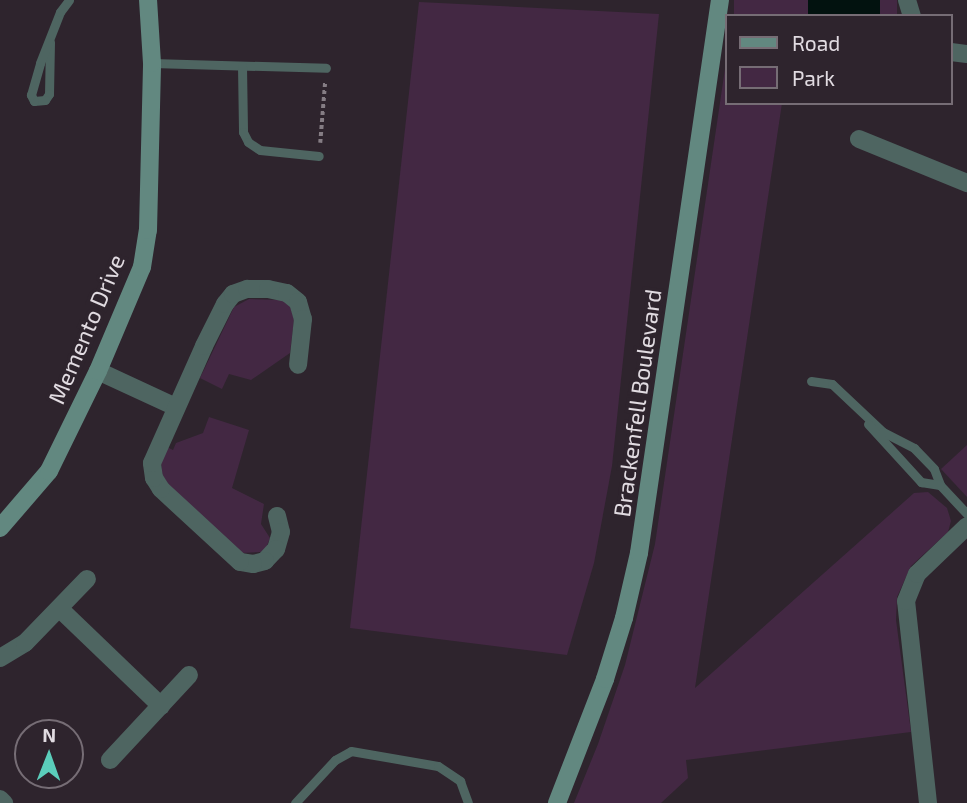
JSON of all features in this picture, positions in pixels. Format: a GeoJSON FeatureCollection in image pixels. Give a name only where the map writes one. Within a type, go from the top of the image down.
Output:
{"type":"FeatureCollection","features":[{"type":"Feature","properties":{"kind":"street","name":"Memento Drive"},"geometry":{"type":"LineString","coordinates":[[0,528],[45,479],[98,371],[145,252],[152,63],[148,0]]}},
{"type":"Feature","properties":{"kind":"street","name":"Brackenfell Boulevard"},"geometry":{"type":"LineString","coordinates":[[557,803],[605,679],[624,618],[639,553],[720,0]]}},
{"type":"Feature","properties":{"kind":"street"},"geometry":{"type":"LineString","coordinates":[[859,139],[967,183]]}},
{"type":"Feature","properties":{"kind":"street"},"geometry":{"type":"LineString","coordinates":[[277,516],[281,532],[276,549],[265,561],[246,564],[234,559],[161,489],[154,478],[152,463],[225,304],[240,290],[268,289],[287,293],[298,302],[303,320],[298,365]]}},
{"type":"Feature","properties":{"kind":"street"},"geometry":{"type":"LineString","coordinates":[[98,371],[176,407]]}},
{"type":"Feature","properties":{"kind":"street"},"geometry":{"type":"LineString","coordinates":[[928,803],[906,601],[917,574],[967,526]]}},
{"type":"Feature","properties":{"kind":"street"},"geometry":{"type":"LineString","coordinates":[[0,658],[25,643],[87,579]]}},
{"type":"Feature","properties":{"kind":"street"},"geometry":{"type":"LineString","coordinates":[[60,609],[161,706]]}},
{"type":"Feature","properties":{"kind":"street"},"geometry":{"type":"LineString","coordinates":[[110,760],[190,675]]}},
{"type":"Feature","properties":{"kind":"street"},"geometry":{"type":"LineString","coordinates":[[0,799],[4,803]]}},
{"type":"Feature","properties":{"kind":"lane"},"geometry":{"type":"LineString","coordinates":[[50,42],[49,94],[44,100],[34,101],[31,97],[32,89],[60,12],[69,0]]}},
{"type":"Feature","properties":{"kind":"lane"},"geometry":{"type":"LineString","coordinates":[[152,63],[326,68]]}},
{"type":"Feature","properties":{"kind":"lane"},"geometry":{"type":"LineString","coordinates":[[242,66],[243,132],[251,146],[260,150],[319,156]]}},
{"type":"Feature","properties":{"kind":"lane"},"geometry":{"type":"LineString","coordinates":[[811,381],[832,384],[883,432],[914,448],[934,469],[940,485],[967,514]]}},
{"type":"Feature","properties":{"kind":"lane"},"geometry":{"type":"LineString","coordinates":[[862,414],[867,424],[921,482],[940,485]]}},
{"type":"Feature","properties":{"kind":"lane"},"geometry":{"type":"LineString","coordinates":[[295,803],[335,760],[351,751],[438,766],[460,782],[468,803]]}},
{"type":"Feature","properties":{"kind":"path"},"geometry":{"type":"LineString","coordinates":[[319,156],[326,68]]}},
{"type":"Feature","properties":{"kind":"green space"},"geometry":{"type":"Polygon","coordinates":[[[734,0],[897,0],[897,14],[734,14],[734,0]]]}},
{"type":"Feature","properties":{"kind":"green space"},"geometry":{"type":"Polygon","coordinates":[[[419,2],[659,14],[612,466],[594,563],[567,655],[350,628],[419,2]]]}},
{"type":"Feature","properties":{"kind":"green space"},"geometry":{"type":"Polygon","coordinates":[[[726,62],[726,105],[782,105],[695,688],[914,493],[928,492],[947,508],[951,521],[948,532],[911,566],[897,597],[896,620],[911,732],[686,760],[688,778],[661,803],[574,803],[625,665],[655,544],[726,62]]]}},
{"type":"Feature","properties":{"kind":"green space"},"geometry":{"type":"Polygon","coordinates":[[[249,299],[282,300],[290,305],[294,320],[290,353],[251,380],[229,374],[222,389],[200,378],[234,307],[249,299]]]}},
{"type":"Feature","properties":{"kind":"green space"},"geometry":{"type":"Polygon","coordinates":[[[209,417],[249,430],[232,488],[264,504],[261,524],[270,538],[261,552],[242,553],[168,484],[162,474],[161,460],[167,447],[173,450],[176,443],[203,433],[209,417]]]}},
{"type":"Feature","properties":{"kind":"green space"},"geometry":{"type":"Polygon","coordinates":[[[967,445],[967,497],[941,469],[967,445]]]}},
{"type":"Feature","properties":{"kind":"shaded area"},"geometry":{"type":"Polygon","coordinates":[[[808,0],[880,0],[880,14],[808,14],[808,0]]]}}]}
